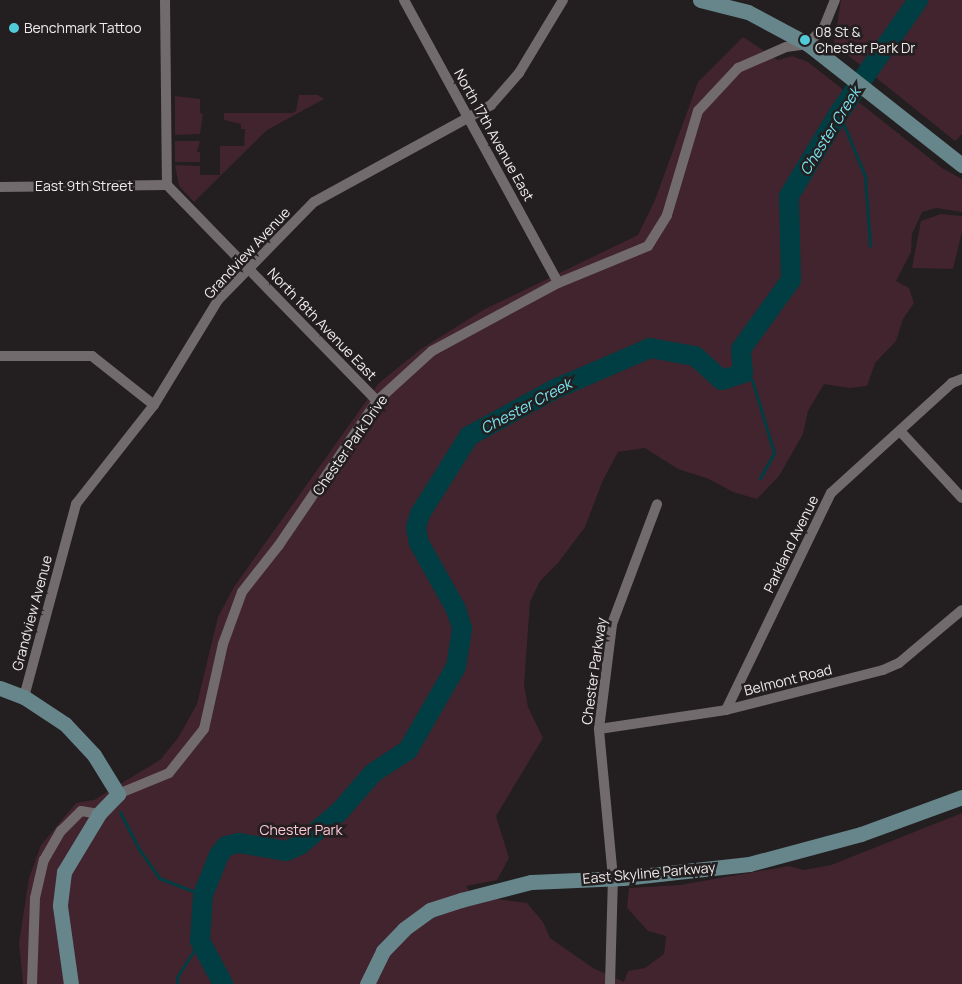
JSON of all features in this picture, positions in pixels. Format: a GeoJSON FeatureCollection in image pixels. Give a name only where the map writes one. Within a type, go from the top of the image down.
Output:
{"type":"FeatureCollection","features":[{"type":"Feature","properties":{"kind":"street"},"geometry":{"type":"LineString","coordinates":[[165,0],[167,185]]}},
{"type":"Feature","properties":{"kind":"street","name":"North 17th Avenue East"},"geometry":{"type":"LineString","coordinates":[[404,0],[558,283]]}},
{"type":"Feature","properties":{"kind":"street","name":"Grandview Avenue"},"geometry":{"type":"LineString","coordinates":[[24,697],[76,504],[154,405],[218,300],[314,202],[469,117],[505,92],[563,0]]}},
{"type":"Feature","properties":{"kind":"street"},"geometry":{"type":"LineString","coordinates":[[700,0],[748,12],[813,48],[937,147],[960,163]]}},
{"type":"Feature","properties":{"kind":"street"},"geometry":{"type":"LineString","coordinates":[[813,48],[835,0]]}},
{"type":"Feature","properties":{"kind":"street","name":"Chester Park Drive"},"geometry":{"type":"LineString","coordinates":[[71,984],[60,906],[64,872],[99,814],[118,794],[169,773],[204,729],[223,644],[242,592],[285,537],[378,401],[432,351],[558,283],[648,246],[667,215],[698,111],[738,68],[786,47],[813,48]]}},
{"type":"Feature","properties":{"kind":"street","name":"East 9th Street"},"geometry":{"type":"LineString","coordinates":[[0,187],[167,185]]}},
{"type":"Feature","properties":{"kind":"street","name":"North 18th Avenue East"},"geometry":{"type":"LineString","coordinates":[[167,185],[378,401]]}},
{"type":"Feature","properties":{"kind":"street"},"geometry":{"type":"LineString","coordinates":[[0,356],[92,356],[154,405]]}},
{"type":"Feature","properties":{"kind":"street","name":"Parkland Avenue"},"geometry":{"type":"LineString","coordinates":[[726,710],[831,493],[952,383],[962,379]]}},
{"type":"Feature","properties":{"kind":"street"},"geometry":{"type":"LineString","coordinates":[[900,431],[962,498]]}},
{"type":"Feature","properties":{"kind":"street","name":"Chester Parkway"},"geometry":{"type":"LineString","coordinates":[[610,984],[613,878],[600,729],[612,624],[657,504]]}},
{"type":"Feature","properties":{"kind":"street","name":"Belmont Road"},"geometry":{"type":"LineString","coordinates":[[600,729],[726,710],[883,670],[899,663],[962,610]]}},
{"type":"Feature","properties":{"kind":"street"},"geometry":{"type":"LineString","coordinates":[[0,688],[24,697],[51,714],[80,738],[102,767],[118,794]]}},
{"type":"Feature","properties":{"kind":"street","name":"East Skyline Parkway"},"geometry":{"type":"LineString","coordinates":[[367,984],[383,951],[404,929],[430,910],[531,882],[613,878],[749,864],[861,834],[962,797]]}},
{"type":"Feature","properties":{"kind":"street"},"geometry":{"type":"LineString","coordinates":[[32,984],[35,898],[44,860],[61,831],[81,811],[99,814]]}},
{"type":"Feature","properties":{"kind":"green space"},"geometry":{"type":"Polygon","coordinates":[[[841,0],[962,0],[962,134],[955,141],[834,44],[841,0]]]}},
{"type":"Feature","properties":{"kind":"green space","name":"Chester Park"},"geometry":{"type":"Polygon","coordinates":[[[743,37],[778,60],[792,56],[808,62],[942,168],[962,179],[962,212],[936,208],[922,212],[912,234],[911,252],[896,281],[909,288],[914,303],[903,319],[896,341],[875,363],[867,386],[849,388],[824,384],[808,411],[803,434],[779,476],[757,499],[733,492],[709,479],[678,469],[645,448],[618,452],[603,480],[585,527],[558,563],[540,581],[530,602],[524,685],[528,707],[543,738],[496,816],[509,858],[497,880],[466,886],[478,904],[496,899],[527,903],[543,922],[550,938],[593,968],[624,982],[628,971],[645,968],[664,954],[666,936],[648,931],[627,908],[629,888],[680,885],[789,866],[804,870],[831,865],[962,813],[962,984],[23,984],[19,943],[29,878],[41,845],[76,803],[94,800],[160,760],[178,738],[197,704],[218,617],[234,587],[379,383],[421,349],[485,309],[638,235],[655,200],[698,82],[743,37]]]}},
{"type":"Feature","properties":{"kind":"green space"},"geometry":{"type":"Polygon","coordinates":[[[299,95],[318,95],[324,99],[267,130],[194,202],[179,186],[175,165],[200,166],[200,175],[220,175],[220,146],[244,146],[245,129],[241,129],[241,124],[224,120],[224,113],[292,113],[296,111],[299,95]]]}},
{"type":"Feature","properties":{"kind":"green space"},"geometry":{"type":"Polygon","coordinates":[[[175,96],[200,99],[200,113],[203,114],[200,134],[175,135],[175,96]]]}},
{"type":"Feature","properties":{"kind":"green space"},"geometry":{"type":"Polygon","coordinates":[[[175,141],[200,141],[197,152],[200,152],[200,162],[175,162],[175,141]]]}},
{"type":"Feature","properties":{"kind":"green space"},"geometry":{"type":"Polygon","coordinates":[[[941,214],[962,216],[962,232],[953,269],[912,268],[921,221],[941,214]]]}},
{"type":"Feature","properties":{"kind":"waterway","name":"Chester Creek"},"geometry":{"type":"LineString","coordinates":[[223,984],[200,941],[203,895],[219,855],[226,846],[239,843],[286,851],[300,845],[340,811],[373,773],[408,750],[456,667],[462,628],[456,609],[419,543],[416,527],[420,514],[469,436],[553,390],[650,348],[695,356],[722,380],[743,373],[741,349],[791,280],[789,196],[839,113],[918,0]]}},
{"type":"Feature","properties":{"kind":"waterway"},"geometry":{"type":"LineString","coordinates":[[839,113],[865,176],[870,246]]}},
{"type":"Feature","properties":{"kind":"waterway"},"geometry":{"type":"LineString","coordinates":[[743,373],[752,380],[774,453],[760,478]]}},
{"type":"Feature","properties":{"kind":"waterway"},"geometry":{"type":"LineString","coordinates":[[120,812],[139,849],[159,878],[203,895]]}},
{"type":"Feature","properties":{"kind":"waterway"},"geometry":{"type":"LineString","coordinates":[[177,984],[177,977],[200,941]]}},
{"type":"Feature","properties":{"kind":"place","name":"Benchmark Tattoo"},"geometry":{"type":"Point","coordinates":[14,28]}},
{"type":"Feature","properties":{"kind":"place","name":"08 St & Chester Park Dr"},"geometry":{"type":"Point","coordinates":[805,40]}}]}
